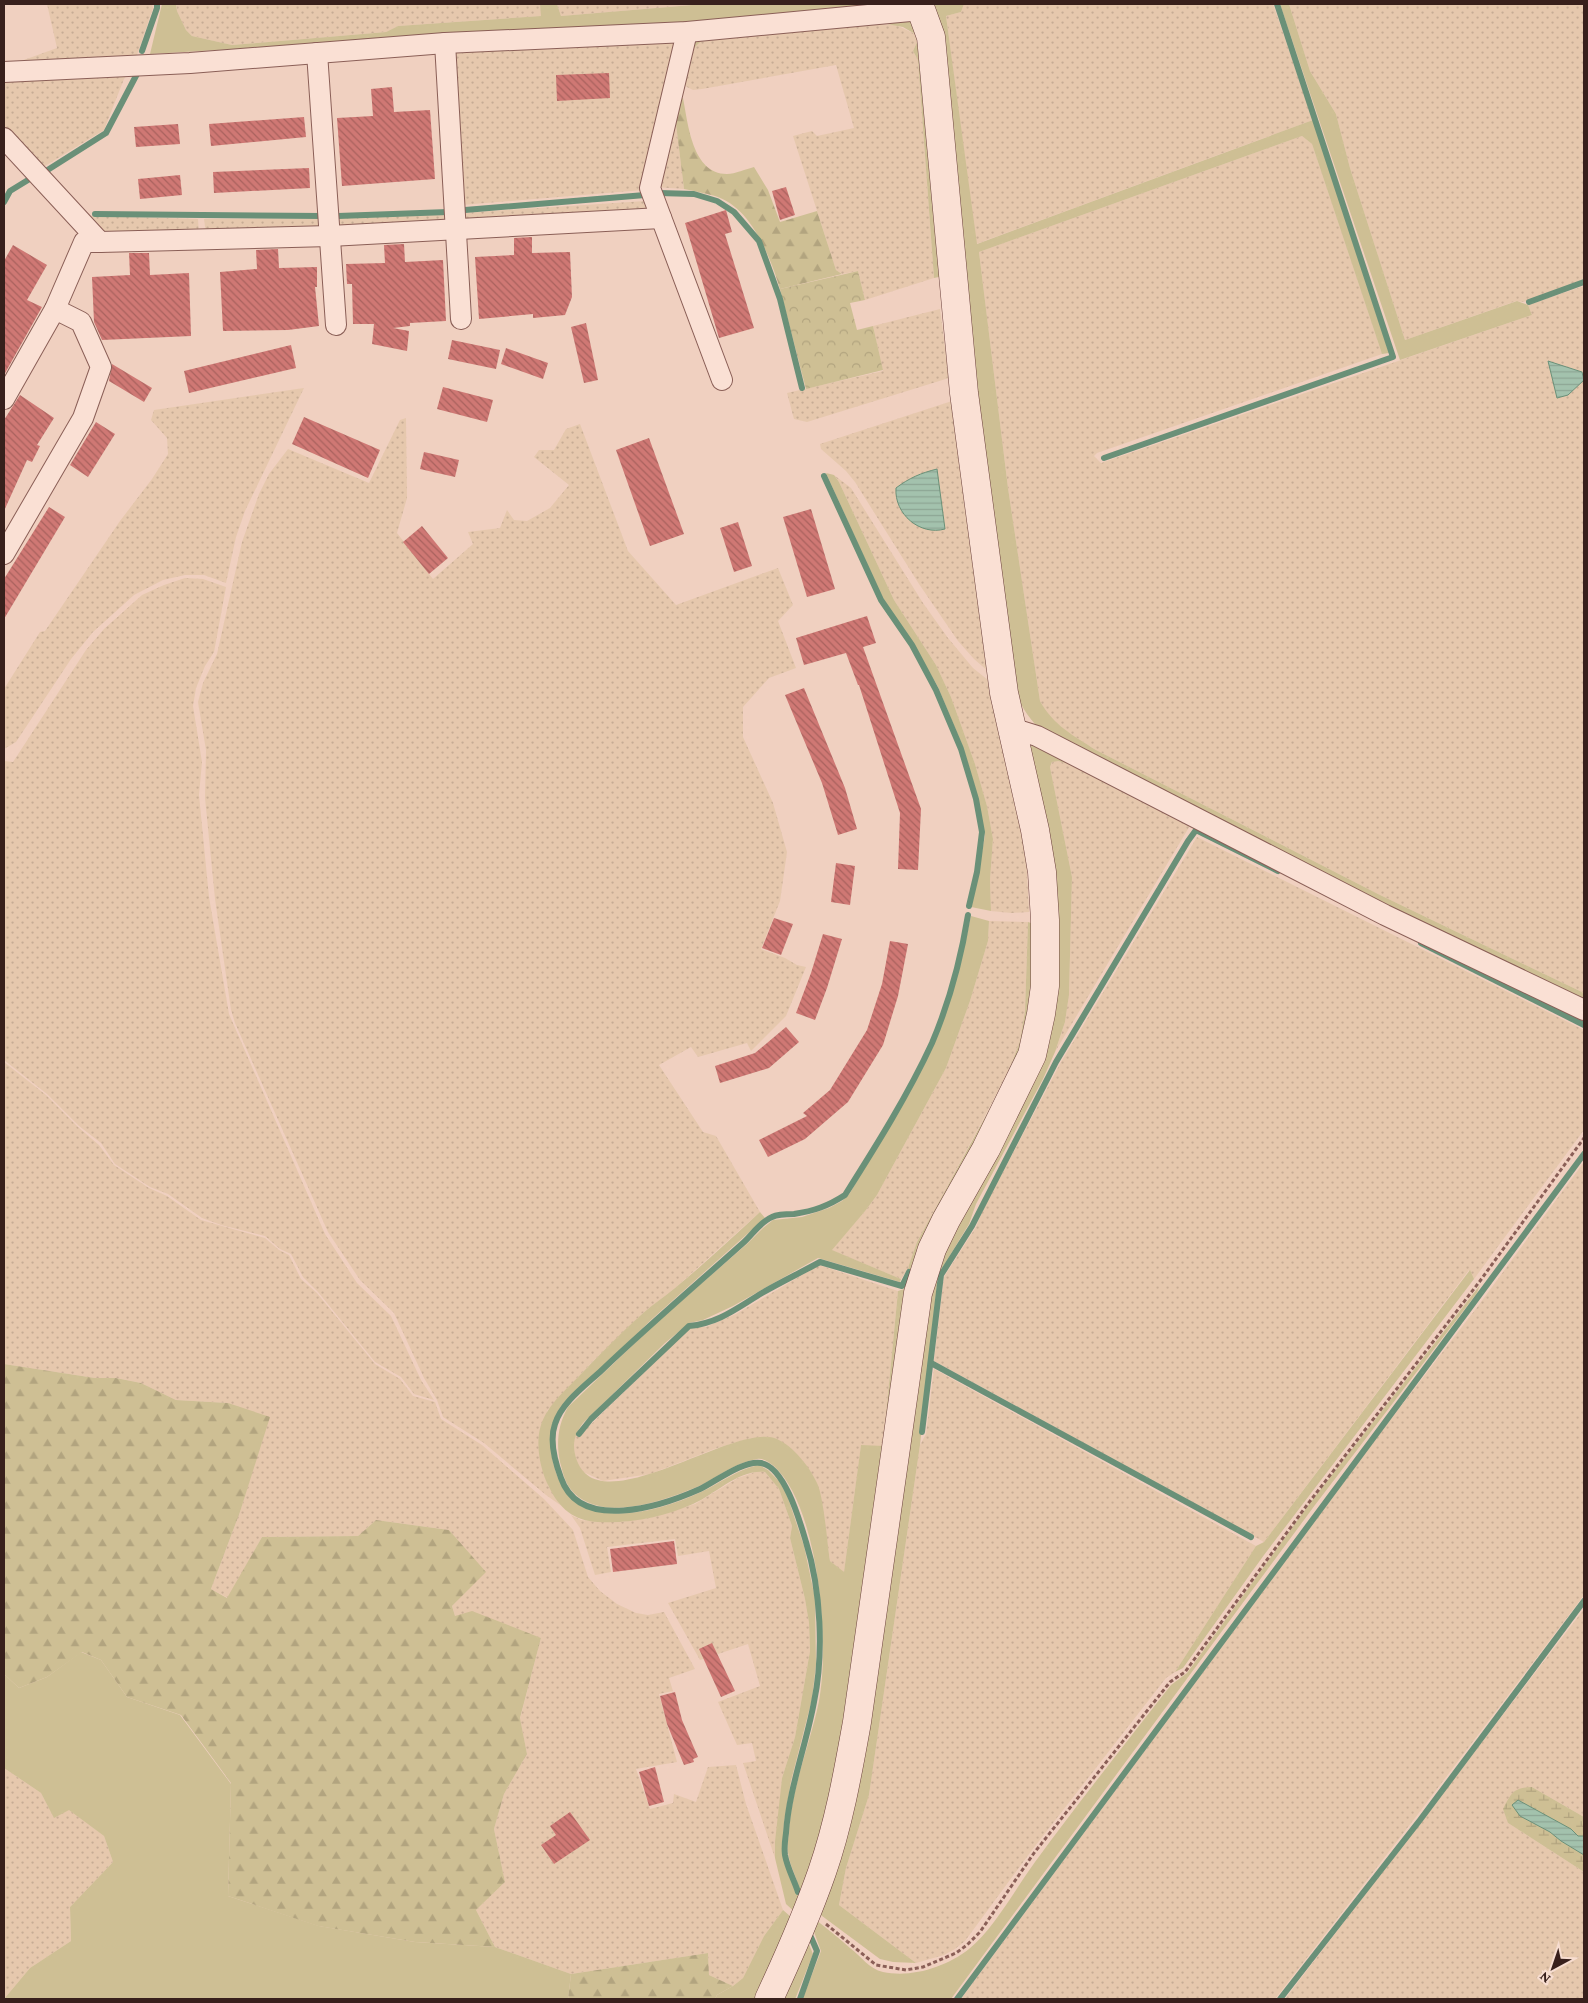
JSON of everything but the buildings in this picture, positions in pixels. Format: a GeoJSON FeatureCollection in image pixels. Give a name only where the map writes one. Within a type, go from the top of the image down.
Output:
{"type":"FeatureCollection","features":[{"type":"Feature","properties":{"kind":"street"},"geometry":{"type":"LineString","coordinates":[[4,72],[190,63],[445,44],[687,32],[920,7],[932,37],[964,392],[1004,693],[1035,830],[1042,872],[1045,920],[1045,986],[1042,1014],[1032,1055],[986,1149],[946,1220],[923,1275],[918,1293],[857,1722],[837,1821],[808,1910],[769,1999]]}},
{"type":"Feature","properties":{"kind":"street"},"geometry":{"type":"LineString","coordinates":[[687,32],[650,188],[722,380]]}},
{"type":"Feature","properties":{"kind":"street"},"geometry":{"type":"LineString","coordinates":[[445,44],[462,319]]}},
{"type":"Feature","properties":{"kind":"street"},"geometry":{"type":"LineString","coordinates":[[317,53],[336,325]]}},
{"type":"Feature","properties":{"kind":"street"},"geometry":{"type":"LineString","coordinates":[[4,138],[100,242]]}},
{"type":"Feature","properties":{"kind":"street"},"geometry":{"type":"LineString","coordinates":[[4,398],[55,309],[84,242],[330,236],[661,218]]}},
{"type":"Feature","properties":{"kind":"street"},"geometry":{"type":"LineString","coordinates":[[4,554],[83,418],[101,367],[82,322],[55,309]]}},
{"type":"Feature","properties":{"kind":"street"},"geometry":{"type":"LineString","coordinates":[[1011,728],[1037,736],[1385,915],[1584,1010]]}},
{"type":"Feature","properties":{"kind":"path"},"geometry":{"type":"LineString","coordinates":[[808,1910],[876,1965],[906,1970],[923,1967],[956,1953],[967,1945],[980,1932],[1034,1852],[1170,1682],[1185,1672],[1307,1505],[1480,1281],[1584,1138]]}},
{"type":"Feature","properties":{"kind":"shaded area"},"geometry":{"type":"Polygon","coordinates":[[[47,4],[152,4],[153,8],[137,55],[10,65],[57,48],[47,4]]]}},
{"type":"Feature","properties":{"kind":"shaded area"},"geometry":{"type":"Polygon","coordinates":[[[176,4],[540,4],[542,16],[398,26],[386,32],[232,45],[192,36],[186,30],[177,11],[176,4]]]}},
{"type":"Feature","properties":{"kind":"shaded area"},"geometry":{"type":"Polygon","coordinates":[[[557,4],[704,4],[561,16],[557,4]]]}},
{"type":"Feature","properties":{"kind":"shaded area"},"geometry":{"type":"Polygon","coordinates":[[[964,4],[1273,4],[1313,120],[976,244],[946,16],[961,12],[964,4]]]}},
{"type":"Feature","properties":{"kind":"shaded area"},"geometry":{"type":"Polygon","coordinates":[[[1289,4],[1584,4],[1584,280],[1523,302],[1516,301],[1405,340],[1350,168],[1336,114],[1310,71],[1289,4]]]}},
{"type":"Feature","properties":{"kind":"shaded area"},"geometry":{"type":"Polygon","coordinates":[[[867,24],[896,25],[915,34],[918,40],[913,51],[918,60],[934,278],[865,300],[858,271],[842,274],[836,270],[793,136],[812,131],[817,136],[854,128],[836,65],[702,89],[693,90],[685,86],[689,56],[698,43],[708,37],[867,24]]]}},
{"type":"Feature","properties":{"kind":"shaded area"},"geometry":{"type":"Polygon","coordinates":[[[677,40],[643,190],[462,205],[455,51],[677,40]]]}},
{"type":"Feature","properties":{"kind":"shaded area"},"geometry":{"type":"Polygon","coordinates":[[[131,71],[124,79],[104,130],[40,169],[4,129],[4,79],[131,71]]]}},
{"type":"Feature","properties":{"kind":"shaded area"},"geometry":{"type":"Polygon","coordinates":[[[673,100],[684,189],[655,187],[673,100]]]}},
{"type":"Feature","properties":{"kind":"shaded area"},"geometry":{"type":"Polygon","coordinates":[[[1302,136],[1312,144],[1382,354],[1097,453],[1094,456],[1101,463],[1532,315],[1528,305],[1584,286],[1584,375],[1582,372],[1548,362],[1568,395],[1584,380],[1584,993],[1378,894],[1096,750],[1067,732],[1047,714],[1040,701],[1008,488],[979,252],[1302,136]]]}},
{"type":"Feature","properties":{"kind":"shaded area"},"geometry":{"type":"Polygon","coordinates":[[[645,201],[647,208],[644,211],[465,221],[462,213],[645,201]]]}},
{"type":"Feature","properties":{"kind":"shaded area"},"geometry":{"type":"Polygon","coordinates":[[[452,214],[451,223],[338,229],[333,218],[452,214]]]}},
{"type":"Feature","properties":{"kind":"shaded area"},"geometry":{"type":"Polygon","coordinates":[[[88,216],[198,219],[199,235],[103,235],[88,216]]]}},
{"type":"Feature","properties":{"kind":"shaded area"},"geometry":{"type":"Polygon","coordinates":[[[204,219],[324,219],[323,229],[206,234],[204,219]]]}},
{"type":"Feature","properties":{"kind":"shaded area"},"geometry":{"type":"Polygon","coordinates":[[[940,309],[949,378],[807,422],[794,419],[787,393],[883,371],[873,326],[940,309]]]}},
{"type":"Feature","properties":{"kind":"shaded area"},"geometry":{"type":"Polygon","coordinates":[[[1548,361],[1582,372],[1584,380],[1568,395],[1557,398],[1548,361]]]}},
{"type":"Feature","properties":{"kind":"shaded area"},"geometry":{"type":"Polygon","coordinates":[[[304,388],[245,511],[236,537],[226,583],[204,575],[185,575],[163,580],[134,595],[93,632],[71,659],[16,742],[4,749],[4,689],[40,632],[45,631],[168,454],[167,438],[151,420],[154,410],[304,388]]]}},
{"type":"Feature","properties":{"kind":"shaded area"},"geometry":{"type":"Polygon","coordinates":[[[952,401],[989,672],[958,641],[919,584],[855,482],[846,471],[821,449],[820,444],[952,401]]]}},
{"type":"Feature","properties":{"kind":"shaded area"},"geometry":{"type":"Polygon","coordinates":[[[406,418],[407,498],[397,533],[433,579],[473,544],[468,532],[500,528],[507,510],[514,520],[527,521],[550,508],[569,485],[534,457],[539,450],[554,450],[566,429],[580,424],[628,551],[676,605],[778,568],[793,605],[778,621],[796,668],[769,678],[743,707],[743,737],[773,803],[787,852],[780,901],[761,949],[806,967],[786,1016],[751,1051],[747,1043],[698,1057],[691,1047],[659,1065],[703,1132],[716,1136],[760,1212],[675,1288],[643,1313],[592,1362],[547,1411],[548,1485],[560,1505],[484,1443],[443,1417],[437,1400],[424,1378],[394,1313],[360,1280],[328,1232],[235,1023],[231,1010],[215,899],[205,798],[206,750],[198,702],[203,683],[217,654],[242,542],[259,494],[269,474],[288,449],[369,483],[400,420],[406,418]]]}},
{"type":"Feature","properties":{"kind":"shaded area"},"geometry":{"type":"Polygon","coordinates":[[[937,469],[945,529],[936,530],[918,526],[910,521],[899,506],[896,488],[915,476],[937,469]]]}},
{"type":"Feature","properties":{"kind":"shaded area"},"geometry":{"type":"Polygon","coordinates":[[[834,475],[851,488],[923,603],[948,638],[973,668],[988,680],[1026,853],[1029,912],[991,911],[990,880],[993,839],[987,806],[975,764],[951,697],[936,665],[894,600],[834,475]]]}},
{"type":"Feature","properties":{"kind":"shaded area"},"geometry":{"type":"Polygon","coordinates":[[[185,578],[203,579],[226,587],[214,652],[205,666],[196,688],[193,706],[202,762],[199,795],[209,897],[229,1014],[325,1234],[357,1283],[391,1316],[421,1380],[434,1400],[414,1394],[401,1377],[375,1362],[318,1292],[303,1277],[291,1254],[280,1249],[265,1236],[221,1225],[202,1218],[168,1194],[150,1187],[115,1164],[101,1143],[79,1126],[47,1094],[4,1060],[4,761],[13,762],[86,650],[104,629],[142,595],[185,578]]]}},
{"type":"Feature","properties":{"kind":"shaded area"},"geometry":{"type":"Polygon","coordinates":[[[1053,761],[1080,767],[1191,824],[1055,1052],[1065,1022],[1069,995],[1072,877],[1050,767],[1053,761]]]}},
{"type":"Feature","properties":{"kind":"shaded area"},"geometry":{"type":"Polygon","coordinates":[[[1197,837],[1584,1030],[1584,1130],[1474,1279],[1469,1270],[1264,1542],[934,1361],[944,1277],[976,1227],[983,1210],[1061,1062],[1197,837]]]}},
{"type":"Feature","properties":{"kind":"shaded area"},"geometry":{"type":"Polygon","coordinates":[[[989,921],[1028,922],[1025,1011],[1020,1041],[1008,1073],[917,1242],[908,1269],[901,1279],[831,1250],[877,1195],[946,1068],[970,1001],[988,941],[989,921]]]}},
{"type":"Feature","properties":{"kind":"shaded area"},"geometry":{"type":"Polygon","coordinates":[[[4,1062],[46,1095],[99,1145],[114,1165],[149,1188],[167,1196],[201,1220],[265,1238],[279,1250],[289,1255],[301,1279],[317,1293],[375,1364],[400,1379],[413,1396],[435,1402],[441,1419],[482,1445],[544,1499],[573,1530],[588,1577],[600,1591],[617,1604],[636,1613],[648,1615],[664,1612],[695,1669],[669,1678],[673,1691],[659,1694],[677,1762],[636,1769],[650,1809],[673,1803],[674,1794],[696,1802],[708,1767],[736,1765],[746,1804],[783,1910],[764,1936],[743,1978],[733,1986],[709,1975],[708,1953],[571,1974],[495,1947],[476,1910],[505,1882],[494,1829],[504,1794],[527,1754],[520,1719],[541,1638],[455,1616],[452,1606],[485,1572],[449,1530],[376,1520],[358,1536],[262,1537],[228,1598],[211,1589],[240,1512],[251,1475],[228,1403],[176,1400],[141,1383],[116,1378],[95,1378],[4,1364],[4,1062]]]}},
{"type":"Feature","properties":{"kind":"shaded area"},"geometry":{"type":"Polygon","coordinates":[[[1584,1162],[1584,1595],[1275,1999],[961,1999],[1378,1436],[1478,1306],[1584,1162]]]}},
{"type":"Feature","properties":{"kind":"shaded area"},"geometry":{"type":"Polygon","coordinates":[[[819,1265],[898,1291],[883,1446],[861,1446],[844,1573],[830,1561],[822,1504],[751,1438],[717,1448],[650,1474],[603,1481],[581,1471],[577,1464],[573,1445],[576,1432],[580,1435],[691,1327],[706,1327],[736,1314],[819,1265]]]}},
{"type":"Feature","properties":{"kind":"shaded area"},"geometry":{"type":"Polygon","coordinates":[[[934,1369],[1256,1546],[1175,1672],[1166,1678],[1032,1850],[965,1941],[944,1955],[916,1963],[839,1905],[846,1868],[869,1795],[920,1445],[926,1434],[934,1369]]]}},
{"type":"Feature","properties":{"kind":"shaded area"},"geometry":{"type":"Polygon","coordinates":[[[758,1471],[765,1472],[779,1489],[792,1526],[790,1538],[809,1623],[810,1651],[795,1737],[782,1778],[775,1858],[743,1763],[756,1761],[752,1743],[737,1745],[718,1702],[760,1686],[748,1644],[700,1660],[668,1603],[716,1588],[709,1551],[678,1556],[675,1539],[607,1547],[611,1572],[595,1575],[580,1528],[571,1515],[581,1520],[599,1522],[621,1522],[649,1518],[695,1504],[738,1478],[758,1471]]]}},
{"type":"Feature","properties":{"kind":"shaded area"},"geometry":{"type":"Polygon","coordinates":[[[1584,1609],[1584,1817],[1532,1787],[1508,1823],[1584,1872],[1584,1999],[1285,1999],[1584,1609]]]}},
{"type":"Feature","properties":{"kind":"shaded area"},"geometry":{"type":"Polygon","coordinates":[[[4,1768],[41,1793],[54,1817],[69,1809],[104,1836],[113,1862],[70,1907],[71,1941],[30,1968],[4,1999],[4,1768]]]}},
{"type":"Feature","properties":{"kind":"shaded area"},"geometry":{"type":"Polygon","coordinates":[[[1518,1800],[1571,1829],[1578,1836],[1584,1836],[1584,1855],[1550,1832],[1520,1816],[1512,1805],[1518,1800]]]}},
{"type":"Feature","properties":{"kind":"green space"},"geometry":{"type":"Polygon","coordinates":[[[162,4],[176,4],[177,11],[186,30],[192,36],[232,45],[386,32],[398,26],[541,16],[540,4],[557,4],[561,16],[704,4],[899,4],[680,23],[150,54],[162,4]]]}},
{"type":"Feature","properties":{"kind":"green space"},"geometry":{"type":"Polygon","coordinates":[[[928,4],[964,4],[961,12],[946,16],[977,244],[1313,120],[1389,353],[1382,354],[1312,144],[1302,136],[979,252],[1008,488],[1040,701],[1045,709],[1065,729],[1096,750],[1378,894],[1584,993],[1584,1004],[1043,732],[1027,714],[1015,692],[928,4]]]}},
{"type":"Feature","properties":{"kind":"green space"},"geometry":{"type":"Polygon","coordinates":[[[1280,4],[1289,4],[1310,71],[1336,114],[1350,168],[1405,340],[1517,301],[1528,305],[1532,315],[1400,360],[1280,4]]]}},
{"type":"Feature","properties":{"kind":"green space"},"geometry":{"type":"Polygon","coordinates":[[[908,20],[918,25],[949,275],[934,278],[918,60],[913,51],[918,40],[915,34],[903,27],[887,24],[867,24],[708,37],[696,46],[689,57],[685,86],[681,80],[694,37],[908,20]]]}},
{"type":"Feature","properties":{"kind":"green space"},"geometry":{"type":"Polygon","coordinates":[[[683,98],[694,145],[699,157],[706,166],[715,172],[727,174],[754,167],[768,190],[780,222],[817,211],[836,270],[842,274],[780,289],[765,248],[749,222],[739,211],[728,202],[715,196],[684,189],[673,100],[683,98]]]}},
{"type":"Feature","properties":{"kind":"green space"},"geometry":{"type":"Polygon","coordinates":[[[858,271],[865,300],[850,303],[857,330],[873,326],[883,370],[806,389],[780,289],[858,271]]]}},
{"type":"Feature","properties":{"kind":"green space"},"geometry":{"type":"Polygon","coordinates":[[[826,473],[834,475],[839,482],[894,600],[936,665],[951,697],[975,764],[987,806],[993,839],[990,880],[991,911],[971,907],[985,836],[975,787],[963,747],[938,687],[913,643],[883,599],[826,473]]]}},
{"type":"Feature","properties":{"kind":"green space"},"geometry":{"type":"Polygon","coordinates":[[[1034,743],[1584,1015],[1584,1021],[1080,767],[1058,761],[1052,762],[1050,767],[1072,877],[1069,995],[1065,1022],[1043,1079],[976,1204],[969,1224],[938,1275],[920,1445],[869,1795],[846,1868],[839,1905],[916,1963],[893,1962],[880,1959],[818,1913],[929,1284],[1034,1065],[1028,747],[1034,743]]]}},
{"type":"Feature","properties":{"kind":"green space"},"geometry":{"type":"Polygon","coordinates":[[[971,916],[989,921],[988,941],[970,1001],[946,1068],[877,1195],[832,1250],[901,1279],[900,1282],[818,1258],[733,1306],[703,1320],[689,1323],[665,1343],[583,1423],[574,1441],[575,1454],[587,1475],[608,1481],[635,1478],[730,1444],[757,1437],[777,1439],[783,1442],[800,1458],[810,1470],[817,1483],[823,1509],[830,1561],[844,1572],[861,1445],[883,1446],[898,1291],[904,1289],[909,1265],[917,1242],[1008,1073],[1020,1041],[1025,1011],[1028,922],[1037,925],[1034,1024],[943,1212],[836,1793],[798,1915],[786,1904],[775,1858],[775,1842],[782,1778],[795,1737],[810,1651],[809,1623],[790,1538],[792,1526],[779,1489],[765,1472],[755,1472],[737,1478],[702,1500],[670,1513],[634,1521],[589,1521],[568,1512],[553,1494],[541,1465],[539,1432],[548,1410],[603,1351],[642,1314],[697,1270],[760,1212],[765,1218],[652,1319],[562,1406],[553,1424],[551,1443],[552,1457],[560,1482],[573,1499],[591,1509],[611,1513],[657,1508],[680,1501],[736,1473],[759,1465],[768,1470],[779,1481],[787,1495],[804,1546],[815,1598],[816,1664],[812,1699],[791,1781],[784,1822],[782,1854],[795,1887],[797,1881],[790,1863],[788,1850],[790,1817],[819,1701],[823,1646],[818,1578],[811,1543],[802,1512],[789,1486],[774,1466],[764,1460],[757,1459],[742,1463],[699,1486],[670,1497],[635,1506],[602,1507],[587,1502],[568,1486],[560,1462],[559,1434],[562,1420],[568,1407],[656,1323],[763,1228],[773,1220],[802,1217],[829,1208],[842,1201],[850,1193],[890,1124],[937,1035],[964,948],[971,916]]]}},
{"type":"Feature","properties":{"kind":"green space"},"geometry":{"type":"Polygon","coordinates":[[[1470,1270],[1474,1279],[1264,1555],[1183,1668],[1175,1672],[1256,1546],[1264,1542],[1470,1270]]]}},
{"type":"Feature","properties":{"kind":"green space"},"geometry":{"type":"Polygon","coordinates":[[[1480,1285],[1477,1293],[1315,1505],[951,1999],[804,1999],[821,1951],[810,1921],[812,1917],[869,1965],[883,1972],[905,1973],[928,1970],[950,1961],[978,1941],[1085,1795],[1171,1685],[1187,1673],[1310,1503],[1480,1285]]]}},
{"type":"Feature","properties":{"kind":"green space"},"geometry":{"type":"Polygon","coordinates":[[[4,1364],[95,1378],[116,1378],[141,1383],[176,1400],[228,1403],[270,1417],[240,1512],[211,1589],[227,1598],[262,1537],[358,1536],[376,1520],[449,1530],[486,1572],[452,1606],[455,1616],[472,1611],[541,1638],[520,1718],[527,1754],[504,1794],[494,1829],[505,1882],[476,1910],[495,1947],[415,1942],[318,1926],[228,1896],[231,1783],[181,1715],[127,1697],[101,1660],[82,1652],[47,1677],[19,1688],[4,1674],[4,1364]]]}},
{"type":"Feature","properties":{"kind":"green space"},"geometry":{"type":"Polygon","coordinates":[[[81,1652],[101,1660],[127,1697],[180,1715],[231,1784],[228,1896],[319,1926],[415,1942],[495,1947],[571,1974],[568,1999],[4,1999],[30,1968],[71,1941],[70,1907],[113,1862],[104,1836],[69,1810],[54,1818],[41,1793],[4,1768],[4,1674],[19,1688],[47,1677],[81,1652]]]}},
{"type":"Feature","properties":{"kind":"green space"},"geometry":{"type":"Polygon","coordinates":[[[1532,1787],[1584,1817],[1584,1836],[1578,1836],[1570,1829],[1518,1800],[1520,1816],[1550,1832],[1584,1855],[1584,1872],[1508,1823],[1503,1809],[1511,1795],[1521,1788],[1532,1787]]]}},
{"type":"Feature","properties":{"kind":"green space"},"geometry":{"type":"Polygon","coordinates":[[[783,1910],[791,1917],[764,1999],[715,1999],[717,1995],[743,1978],[764,1936],[783,1910]]]}},
{"type":"Feature","properties":{"kind":"green space"},"geometry":{"type":"Polygon","coordinates":[[[806,1937],[813,1954],[796,1997],[795,1999],[776,1999],[806,1937]]]}},
{"type":"Feature","properties":{"kind":"green space"},"geometry":{"type":"Polygon","coordinates":[[[708,1953],[709,1975],[733,1986],[717,1995],[715,1999],[568,1999],[571,1974],[708,1953]]]}},
{"type":"Feature","properties":{"kind":"waterway"},"geometry":{"type":"LineString","coordinates":[[142,51],[157,4]]}},
{"type":"Feature","properties":{"kind":"waterway"},"geometry":{"type":"LineString","coordinates":[[1104,458],[1393,357],[1277,4]]}},
{"type":"Feature","properties":{"kind":"waterway"},"geometry":{"type":"LineString","coordinates":[[46,171],[106,133],[138,72]]}},
{"type":"Feature","properties":{"kind":"waterway"},"geometry":{"type":"LineString","coordinates":[[4,202],[10,191],[28,180]]}},
{"type":"Feature","properties":{"kind":"waterway"},"geometry":{"type":"LineString","coordinates":[[659,193],[694,194],[717,201],[734,212],[759,241],[780,299],[802,388]]}},
{"type":"Feature","properties":{"kind":"waterway"},"geometry":{"type":"LineString","coordinates":[[465,210],[645,195]]}},
{"type":"Feature","properties":{"kind":"waterway"},"geometry":{"type":"LineString","coordinates":[[338,216],[448,212]]}},
{"type":"Feature","properties":{"kind":"waterway"},"geometry":{"type":"LineString","coordinates":[[95,214],[323,216]]}},
{"type":"Feature","properties":{"kind":"waterway"},"geometry":{"type":"LineString","coordinates":[[1529,302],[1584,282]]}},
{"type":"Feature","properties":{"kind":"waterway"},"geometry":{"type":"LineString","coordinates":[[824,476],[881,600],[912,645],[936,690],[961,749],[976,799],[982,832],[977,872],[969,906]]}},
{"type":"Feature","properties":{"kind":"waterway"},"geometry":{"type":"LineString","coordinates":[[922,1432],[941,1275],[972,1226],[1056,1062],[1188,841],[1196,830],[1278,871]]}},
{"type":"Feature","properties":{"kind":"waterway"},"geometry":{"type":"LineString","coordinates":[[798,1892],[786,1860],[785,1844],[794,1783],[811,1718],[817,1683],[820,1643],[818,1601],[811,1561],[795,1509],[784,1484],[770,1467],[761,1463],[754,1463],[729,1472],[700,1489],[665,1502],[623,1510],[603,1510],[585,1505],[571,1495],[561,1478],[557,1465],[553,1444],[553,1431],[558,1416],[575,1394],[764,1222],[777,1215],[814,1210],[845,1195],[902,1101],[932,1043],[954,980],[968,915]]}},
{"type":"Feature","properties":{"kind":"waterway"},"geometry":{"type":"LineString","coordinates":[[1421,943],[1584,1025]]}},
{"type":"Feature","properties":{"kind":"waterway"},"geometry":{"type":"LineString","coordinates":[[957,1999],[1584,1154]]}},
{"type":"Feature","properties":{"kind":"waterway"},"geometry":{"type":"LineString","coordinates":[[579,1434],[591,1419],[689,1326],[710,1322],[719,1318],[820,1262],[902,1286],[909,1272]]}},
{"type":"Feature","properties":{"kind":"waterway"},"geometry":{"type":"LineString","coordinates":[[931,1363],[1251,1537]]}},
{"type":"Feature","properties":{"kind":"waterway"},"geometry":{"type":"LineString","coordinates":[[1280,1999],[1420,1820],[1584,1601]]}},
{"type":"Feature","properties":{"kind":"waterway"},"geometry":{"type":"LineString","coordinates":[[800,1999],[817,1951],[810,1935]]}}]}
